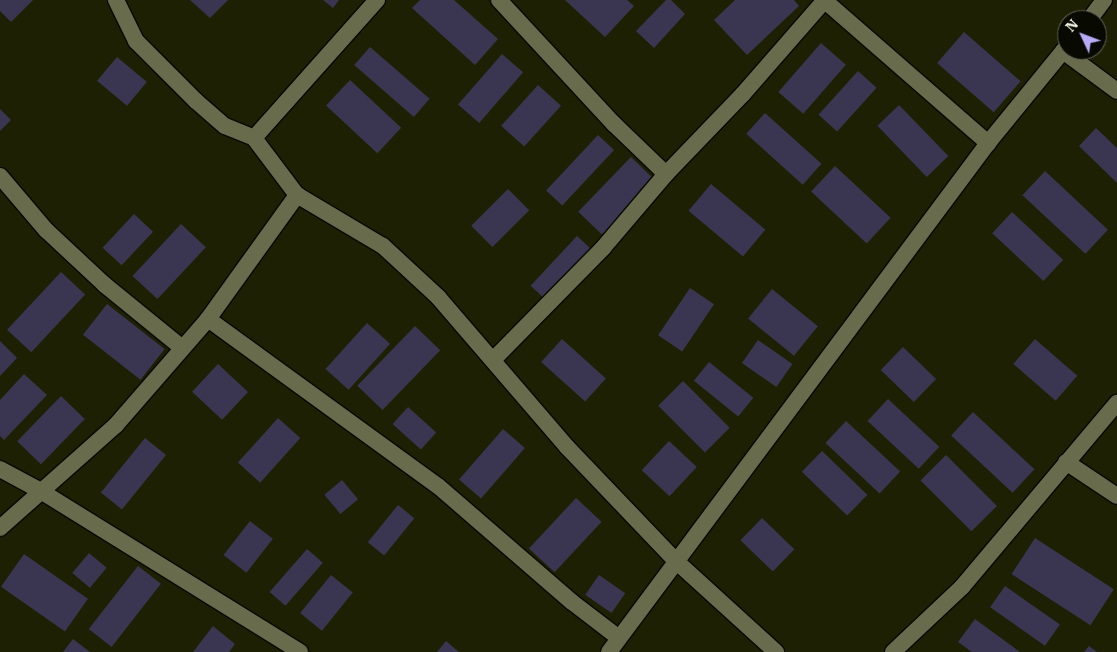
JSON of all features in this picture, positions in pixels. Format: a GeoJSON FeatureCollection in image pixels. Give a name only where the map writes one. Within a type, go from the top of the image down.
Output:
{"type":"FeatureCollection","features":[{"type":"Feature","properties":{"kind":"street"},"geometry":{"type":"LineString","coordinates":[[116,0],[136,41],[196,101],[225,126],[254,138],[297,195],[383,246],[438,297],[567,447],[677,562],[776,652]]}},
{"type":"Feature","properties":{"kind":"street"},"geometry":{"type":"LineString","coordinates":[[254,138],[377,0]]}},
{"type":"Feature","properties":{"kind":"street"},"geometry":{"type":"LineString","coordinates":[[499,0],[614,124],[666,174]]}},
{"type":"Feature","properties":{"kind":"street"},"geometry":{"type":"LineString","coordinates":[[493,360],[603,248],[666,174],[743,94],[824,0],[988,143]]}},
{"type":"Feature","properties":{"kind":"street"},"geometry":{"type":"LineString","coordinates":[[609,652],[988,143],[1057,59]]}},
{"type":"Feature","properties":{"kind":"street"},"geometry":{"type":"LineString","coordinates":[[1079,60],[1117,91]]}},
{"type":"Feature","properties":{"kind":"street"},"geometry":{"type":"LineString","coordinates":[[0,176],[46,230],[105,285],[181,347]]}},
{"type":"Feature","properties":{"kind":"street"},"geometry":{"type":"LineString","coordinates":[[0,528],[39,490],[116,426],[181,347],[208,319],[297,195]]}},
{"type":"Feature","properties":{"kind":"street"},"geometry":{"type":"LineString","coordinates":[[208,319],[438,486],[572,602],[619,638]]}},
{"type":"Feature","properties":{"kind":"street"},"geometry":{"type":"LineString","coordinates":[[894,652],[962,587],[1117,402]]}},
{"type":"Feature","properties":{"kind":"street"},"geometry":{"type":"LineString","coordinates":[[1066,462],[1117,496]]}},
{"type":"Feature","properties":{"kind":"street"},"geometry":{"type":"LineString","coordinates":[[0,469],[39,490],[300,652]]}},
{"type":"Feature","properties":{"kind":"building"},"geometry":{"type":"Polygon","coordinates":[[[0,0],[33,0],[11,22],[0,11],[0,0]]]}},
{"type":"Feature","properties":{"kind":"building"},"geometry":{"type":"Polygon","coordinates":[[[190,0],[228,0],[210,18],[190,0]]]}},
{"type":"Feature","properties":{"kind":"building"},"geometry":{"type":"Polygon","coordinates":[[[323,0],[339,0],[333,8],[323,0]]]}},
{"type":"Feature","properties":{"kind":"building"},"geometry":{"type":"Polygon","coordinates":[[[420,0],[454,0],[498,39],[475,65],[412,8],[420,0]]]}},
{"type":"Feature","properties":{"kind":"building"},"geometry":{"type":"Polygon","coordinates":[[[565,0],[627,0],[634,6],[605,37],[565,0]]]}},
{"type":"Feature","properties":{"kind":"building"},"geometry":{"type":"Polygon","coordinates":[[[666,0],[671,0],[685,14],[654,48],[636,31],[666,0]]]}},
{"type":"Feature","properties":{"kind":"building"},"geometry":{"type":"Polygon","coordinates":[[[735,0],[794,0],[799,6],[747,55],[714,20],[735,0]]]}},
{"type":"Feature","properties":{"kind":"building"},"geometry":{"type":"Polygon","coordinates":[[[964,32],[1021,81],[994,112],[937,63],[964,32]]]}},
{"type":"Feature","properties":{"kind":"building"},"geometry":{"type":"Polygon","coordinates":[[[821,43],[846,65],[803,114],[778,92],[821,43]]]}},
{"type":"Feature","properties":{"kind":"building"},"geometry":{"type":"Polygon","coordinates":[[[370,47],[430,99],[414,117],[354,65],[370,47]]]}},
{"type":"Feature","properties":{"kind":"building"},"geometry":{"type":"Polygon","coordinates":[[[502,54],[523,72],[479,123],[458,105],[502,54]]]}},
{"type":"Feature","properties":{"kind":"building"},"geometry":{"type":"Polygon","coordinates":[[[117,57],[147,82],[127,106],[97,81],[117,57]]]}},
{"type":"Feature","properties":{"kind":"building"},"geometry":{"type":"Polygon","coordinates":[[[858,71],[877,88],[837,132],[819,115],[858,71]]]}},
{"type":"Feature","properties":{"kind":"building"},"geometry":{"type":"Polygon","coordinates":[[[350,80],[401,128],[377,153],[326,106],[350,80]]]}},
{"type":"Feature","properties":{"kind":"building"},"geometry":{"type":"Polygon","coordinates":[[[538,85],[561,106],[524,147],[501,126],[538,85]]]}},
{"type":"Feature","properties":{"kind":"building"},"geometry":{"type":"Polygon","coordinates":[[[899,105],[948,156],[927,177],[877,126],[899,105]]]}},
{"type":"Feature","properties":{"kind":"building"},"geometry":{"type":"Polygon","coordinates":[[[0,109],[11,120],[0,131],[0,109]]]}},
{"type":"Feature","properties":{"kind":"building"},"geometry":{"type":"Polygon","coordinates":[[[765,113],[821,164],[803,185],[746,134],[765,113]]]}},
{"type":"Feature","properties":{"kind":"building"},"geometry":{"type":"Polygon","coordinates":[[[1096,128],[1117,148],[1117,183],[1079,146],[1096,128]]]}},
{"type":"Feature","properties":{"kind":"building"},"geometry":{"type":"Polygon","coordinates":[[[598,135],[614,150],[562,206],[546,191],[598,135]]]}},
{"type":"Feature","properties":{"kind":"building"},"geometry":{"type":"Polygon","coordinates":[[[631,157],[655,180],[602,235],[578,212],[631,157]]]}},
{"type":"Feature","properties":{"kind":"building"},"geometry":{"type":"Polygon","coordinates":[[[835,166],[891,218],[867,243],[811,192],[835,166]]]}},
{"type":"Feature","properties":{"kind":"building"},"geometry":{"type":"Polygon","coordinates":[[[1045,171],[1108,230],[1085,254],[1022,195],[1045,171]]]}},
{"type":"Feature","properties":{"kind":"building"},"geometry":{"type":"Polygon","coordinates":[[[711,184],[765,230],[743,256],[689,211],[711,184]]]}},
{"type":"Feature","properties":{"kind":"building"},"geometry":{"type":"Polygon","coordinates":[[[508,189],[529,210],[492,247],[471,226],[508,189]]]}},
{"type":"Feature","properties":{"kind":"building"},"geometry":{"type":"Polygon","coordinates":[[[1012,212],[1063,260],[1043,281],[992,233],[1012,212]]]}},
{"type":"Feature","properties":{"kind":"building"},"geometry":{"type":"Polygon","coordinates":[[[134,214],[153,232],[122,265],[103,248],[134,214]]]}},
{"type":"Feature","properties":{"kind":"building"},"geometry":{"type":"Polygon","coordinates":[[[181,224],[206,247],[157,299],[133,276],[181,224]]]}},
{"type":"Feature","properties":{"kind":"building"},"geometry":{"type":"Polygon","coordinates":[[[577,236],[596,254],[550,303],[531,286],[577,236]]]}},
{"type":"Feature","properties":{"kind":"building"},"geometry":{"type":"Polygon","coordinates":[[[61,272],[85,295],[31,352],[7,330],[61,272]]]}},
{"type":"Feature","properties":{"kind":"building"},"geometry":{"type":"Polygon","coordinates":[[[690,288],[714,304],[682,351],[658,335],[690,288]]]}},
{"type":"Feature","properties":{"kind":"building"},"geometry":{"type":"Polygon","coordinates":[[[772,289],[818,326],[794,356],[748,319],[772,289]]]}},
{"type":"Feature","properties":{"kind":"building"},"geometry":{"type":"Polygon","coordinates":[[[107,304],[165,349],[141,380],[83,335],[107,304]]]}},
{"type":"Feature","properties":{"kind":"building"},"geometry":{"type":"Polygon","coordinates":[[[367,323],[390,344],[349,390],[326,369],[367,323]]]}},
{"type":"Feature","properties":{"kind":"building"},"geometry":{"type":"Polygon","coordinates":[[[415,326],[440,350],[383,410],[357,386],[415,326]]]}},
{"type":"Feature","properties":{"kind":"building"},"geometry":{"type":"Polygon","coordinates":[[[562,339],[606,378],[585,402],[541,362],[562,339]]]}},
{"type":"Feature","properties":{"kind":"building"},"geometry":{"type":"Polygon","coordinates":[[[1035,339],[1077,376],[1056,401],[1013,364],[1035,339]]]}},
{"type":"Feature","properties":{"kind":"building"},"geometry":{"type":"Polygon","coordinates":[[[758,340],[792,364],[776,387],[742,363],[758,340]]]}},
{"type":"Feature","properties":{"kind":"building"},"geometry":{"type":"Polygon","coordinates":[[[0,341],[17,358],[0,376],[0,341]]]}},
{"type":"Feature","properties":{"kind":"building"},"geometry":{"type":"Polygon","coordinates":[[[903,347],[936,379],[914,402],[881,370],[903,347]]]}},
{"type":"Feature","properties":{"kind":"building"},"geometry":{"type":"Polygon","coordinates":[[[709,362],[753,398],[738,417],[694,381],[709,362]]]}},
{"type":"Feature","properties":{"kind":"building"},"geometry":{"type":"Polygon","coordinates":[[[218,364],[248,392],[222,420],[192,392],[218,364]]]}},
{"type":"Feature","properties":{"kind":"building"},"geometry":{"type":"Polygon","coordinates":[[[24,374],[47,395],[4,440],[0,436],[0,400],[24,374]]]}},
{"type":"Feature","properties":{"kind":"building"},"geometry":{"type":"Polygon","coordinates":[[[683,381],[730,428],[705,452],[658,406],[683,381]]]}},
{"type":"Feature","properties":{"kind":"building"},"geometry":{"type":"Polygon","coordinates":[[[61,396],[85,419],[41,464],[17,441],[61,396]]]}},
{"type":"Feature","properties":{"kind":"building"},"geometry":{"type":"Polygon","coordinates":[[[888,399],[939,447],[919,469],[868,421],[888,399]]]}},
{"type":"Feature","properties":{"kind":"building"},"geometry":{"type":"Polygon","coordinates":[[[408,407],[436,432],[421,450],[393,424],[408,407]]]}},
{"type":"Feature","properties":{"kind":"building"},"geometry":{"type":"Polygon","coordinates":[[[973,412],[1034,469],[1013,493],[951,435],[973,412]]]}},
{"type":"Feature","properties":{"kind":"building"},"geometry":{"type":"Polygon","coordinates":[[[278,418],[300,438],[260,483],[238,463],[278,418]]]}},
{"type":"Feature","properties":{"kind":"building"},"geometry":{"type":"Polygon","coordinates":[[[846,421],[900,471],[880,493],[826,443],[846,421]]]}},
{"type":"Feature","properties":{"kind":"building"},"geometry":{"type":"Polygon","coordinates":[[[503,429],[525,448],[481,499],[459,480],[503,429]]]}},
{"type":"Feature","properties":{"kind":"building"},"geometry":{"type":"Polygon","coordinates":[[[145,438],[166,455],[122,509],[101,492],[145,438]]]}},
{"type":"Feature","properties":{"kind":"building"},"geometry":{"type":"Polygon","coordinates":[[[669,441],[697,467],[670,496],[642,470],[669,441]]]}},
{"type":"Feature","properties":{"kind":"building"},"geometry":{"type":"Polygon","coordinates":[[[822,451],[867,495],[847,516],[802,472],[822,451]]]}},
{"type":"Feature","properties":{"kind":"building"},"geometry":{"type":"Polygon","coordinates":[[[946,455],[997,506],[971,531],[921,480],[946,455]]]}},
{"type":"Feature","properties":{"kind":"building"},"geometry":{"type":"Polygon","coordinates":[[[342,480],[358,499],[340,514],[324,495],[342,480]]]}},
{"type":"Feature","properties":{"kind":"building"},"geometry":{"type":"Polygon","coordinates":[[[576,498],[602,522],[555,572],[529,548],[576,498]]]}},
{"type":"Feature","properties":{"kind":"building"},"geometry":{"type":"Polygon","coordinates":[[[398,505],[414,518],[384,556],[368,542],[398,505]]]}},
{"type":"Feature","properties":{"kind":"building"},"geometry":{"type":"Polygon","coordinates":[[[762,518],[794,549],[773,572],[740,540],[762,518]]]}},
{"type":"Feature","properties":{"kind":"building"},"geometry":{"type":"Polygon","coordinates":[[[250,521],[273,539],[246,573],[224,555],[250,521]]]}},
{"type":"Feature","properties":{"kind":"building"},"geometry":{"type":"Polygon","coordinates":[[[1035,538],[1114,589],[1090,625],[1012,574],[1035,538]]]}},
{"type":"Feature","properties":{"kind":"building"},"geometry":{"type":"Polygon","coordinates":[[[307,549],[323,563],[285,606],[270,592],[307,549]]]}},
{"type":"Feature","properties":{"kind":"building"},"geometry":{"type":"Polygon","coordinates":[[[89,553],[107,568],[90,588],[72,573],[89,553]]]}},
{"type":"Feature","properties":{"kind":"building"},"geometry":{"type":"Polygon","coordinates":[[[24,554],[88,599],[65,632],[1,587],[24,554]]]}},
{"type":"Feature","properties":{"kind":"building"},"geometry":{"type":"Polygon","coordinates":[[[138,566],[161,584],[112,647],[89,629],[138,566]]]}},
{"type":"Feature","properties":{"kind":"building"},"geometry":{"type":"Polygon","coordinates":[[[331,575],[353,593],[322,631],[300,613],[331,575]]]}},
{"type":"Feature","properties":{"kind":"building"},"geometry":{"type":"Polygon","coordinates":[[[599,575],[625,593],[611,613],[585,595],[599,575]]]}},
{"type":"Feature","properties":{"kind":"building"},"geometry":{"type":"Polygon","coordinates":[[[1005,586],[1060,624],[1045,646],[990,607],[1005,586]]]}},
{"type":"Feature","properties":{"kind":"building"},"geometry":{"type":"Polygon","coordinates":[[[975,619],[1020,652],[972,652],[958,642],[975,619]]]}},
{"type":"Feature","properties":{"kind":"building"},"geometry":{"type":"Polygon","coordinates":[[[213,626],[235,644],[229,652],[193,652],[213,626]]]}},
{"type":"Feature","properties":{"kind":"building"},"geometry":{"type":"Polygon","coordinates":[[[73,639],[90,652],[63,652],[73,639]]]}},
{"type":"Feature","properties":{"kind":"building"},"geometry":{"type":"Polygon","coordinates":[[[446,641],[459,652],[437,652],[446,641]]]}},
{"type":"Feature","properties":{"kind":"building"},"geometry":{"type":"Polygon","coordinates":[[[1089,646],[1097,652],[1084,652],[1089,646]]]}}]}
